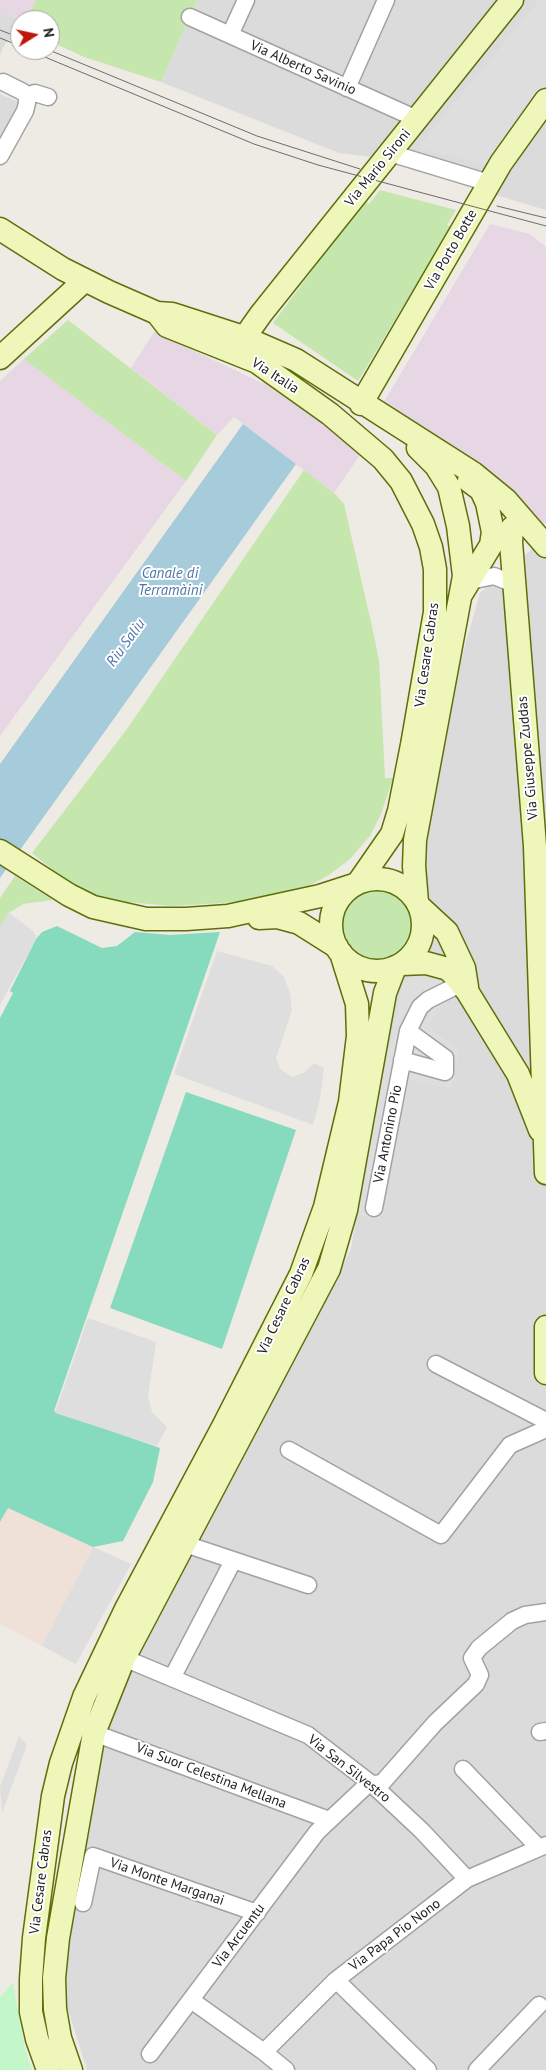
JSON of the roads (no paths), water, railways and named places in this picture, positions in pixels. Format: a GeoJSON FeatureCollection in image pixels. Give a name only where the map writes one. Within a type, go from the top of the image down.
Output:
{"type":"FeatureCollection","features":[{"type":"Feature","properties":{"kind":"street"},"geometry":{"type":"LineString","coordinates":[[230,35],[246,0]]}},
{"type":"Feature","properties":{"kind":"street"},"geometry":{"type":"LineString","coordinates":[[347,88],[386,0]]}},
{"type":"Feature","properties":{"kind":"street","name":"Via Mario Sironi"},"geometry":{"type":"LineString","coordinates":[[238,345],[512,0]]}},
{"type":"Feature","properties":{"kind":"street","name":"Via Alberto Savinio"},"geometry":{"type":"LineString","coordinates":[[190,17],[417,119]]}},
{"type":"Feature","properties":{"kind":"street"},"geometry":{"type":"LineString","coordinates":[[3,82],[27,96]]}},
{"type":"Feature","properties":{"kind":"street"},"geometry":{"type":"LineString","coordinates":[[27,96],[35,93],[48,97]]}},
{"type":"Feature","properties":{"kind":"street"},"geometry":{"type":"LineString","coordinates":[[0,156],[26,111],[27,96]]}},
{"type":"Feature","properties":{"kind":"street","name":"Via Porto Botte"},"geometry":{"type":"LineString","coordinates":[[361,404],[489,183],[546,100]]}},
{"type":"Feature","properties":{"kind":"street"},"geometry":{"type":"LineString","coordinates":[[390,153],[489,183]]}},
{"type":"Feature","properties":{"kind":"street","name":"Via Italia"},"geometry":{"type":"LineString","coordinates":[[0,229],[84,281],[157,313],[167,326],[296,360],[361,404]]}},
{"type":"Feature","properties":{"kind":"street"},"geometry":{"type":"LineString","coordinates":[[0,358],[84,281]]}},
{"type":"Feature","properties":{"kind":"street","name":"Via Italia"},"geometry":{"type":"LineString","coordinates":[[238,345],[257,362],[330,414],[360,439]]}},
{"type":"Feature","properties":{"kind":"street","name":"Via Cesare Cabras"},"geometry":{"type":"LineString","coordinates":[[361,404],[452,459],[506,500],[509,534],[466,587]]}},
{"type":"Feature","properties":{"kind":"street","name":"Via Cesare Cabras"},"geometry":{"type":"LineString","coordinates":[[361,404],[370,417],[422,451],[436,466],[449,487],[462,553],[466,587],[415,840],[414,866],[418,904]]}},
{"type":"Feature","properties":{"kind":"street","name":"Via Cesare Cabras"},"geometry":{"type":"LineString","coordinates":[[356,884],[392,834],[399,811],[431,641],[436,589],[431,547],[412,500],[383,458],[360,439]]}},
{"type":"Feature","properties":{"kind":"street","name":"Via Cesare Cabras"},"geometry":{"type":"LineString","coordinates":[[452,459],[457,471],[481,490],[492,523],[509,534]]}},
{"type":"Feature","properties":{"kind":"street"},"geometry":{"type":"LineString","coordinates":[[509,534],[522,535],[544,541]]}},
{"type":"Feature","properties":{"kind":"street","name":"Via Giuseppe Zuddas"},"geometry":{"type":"LineString","coordinates":[[509,534],[541,848],[546,1172]]}},
{"type":"Feature","properties":{"kind":"street"},"geometry":{"type":"LineString","coordinates":[[466,587],[494,576],[514,584]]}},
{"type":"Feature","properties":{"kind":"street"},"geometry":{"type":"LineString","coordinates":[[0,852],[26,870],[93,907],[146,919],[228,916],[320,896],[368,880],[392,881],[411,894],[418,904],[448,932],[464,968],[464,988]]}},
{"type":"Feature","properties":{"kind":"street"},"geometry":{"type":"LineString","coordinates":[[339,950],[332,934],[332,920],[337,902],[356,884]]}},
{"type":"Feature","properties":{"kind":"street"},"geometry":{"type":"LineString","coordinates":[[399,966],[417,949],[422,935],[423,921],[418,904]]}},
{"type":"Feature","properties":{"kind":"street"},"geometry":{"type":"LineString","coordinates":[[228,916],[240,919],[277,917],[299,923],[339,950],[356,966],[369,970],[382,971],[399,966],[426,963],[448,969],[464,988],[518,1074],[545,1142]]}},
{"type":"Feature","properties":{"kind":"street"},"geometry":{"type":"LineString","coordinates":[[309,929],[352,984]]}},
{"type":"Feature","properties":{"kind":"street","name":"Via Cesare Cabras"},"geometry":{"type":"LineString","coordinates":[[71,2070],[60,2038],[55,2009],[54,1978],[58,1938],[94,1733],[123,1644],[301,1274],[325,1207],[350,1102],[359,1017],[352,984],[339,950]]}},
{"type":"Feature","properties":{"kind":"street","name":"Via Cesare Cabras"},"geometry":{"type":"LineString","coordinates":[[48,2070],[37,2039],[31,2012],[33,1944],[52,1796],[68,1740],[84,1697],[123,1644],[185,1544],[329,1269],[346,1210],[385,994],[399,966]]}},
{"type":"Feature","properties":{"kind":"street","name":"Via Antonino Pio"},"geometry":{"type":"LineString","coordinates":[[374,1208],[408,1031],[420,1007],[428,1000],[464,988]]}},
{"type":"Feature","properties":{"kind":"street"},"geometry":{"type":"LineString","coordinates":[[402,1060],[445,1072],[445,1058],[408,1031]]}},
{"type":"Feature","properties":{"kind":"street"},"geometry":{"type":"LineString","coordinates":[[518,1074],[531,1081],[545,1071]]}},
{"type":"Feature","properties":{"kind":"street"},"geometry":{"type":"LineString","coordinates":[[546,1327],[546,1373]]}},
{"type":"Feature","properties":{"kind":"street"},"geometry":{"type":"LineString","coordinates":[[289,1450],[441,1535],[510,1445],[546,1429],[544,1420],[436,1364]]}},
{"type":"Feature","properties":{"kind":"street"},"geometry":{"type":"LineString","coordinates":[[185,1544],[308,1585]]}},
{"type":"Feature","properties":{"kind":"street"},"geometry":{"type":"LineString","coordinates":[[172,1678],[233,1561]]}},
{"type":"Feature","properties":{"kind":"street","name":"Via Arcuentu"},"geometry":{"type":"LineString","coordinates":[[150,2054],[316,1832],[366,1785],[382,1783],[436,1723],[476,1684],[480,1675],[472,1658],[479,1648],[512,1621],[525,1615],[546,1612]]}},
{"type":"Feature","properties":{"kind":"street","name":"Via San Silvestro"},"geometry":{"type":"LineString","coordinates":[[123,1644],[172,1678],[308,1736],[373,1785],[422,1830],[468,1879]]}},
{"type":"Feature","properties":{"kind":"street","name":"Via Cesare Cabras"},"geometry":{"type":"LineString","coordinates":[[70,1870],[63,1845],[66,1812],[92,1707],[84,1697]]}},
{"type":"Feature","properties":{"kind":"street","name":"Via Suor Celestina Mellana"},"geometry":{"type":"LineString","coordinates":[[94,1733],[329,1820]]}},
{"type":"Feature","properties":{"kind":"street"},"geometry":{"type":"LineString","coordinates":[[463,1769],[542,1847]]}},
{"type":"Feature","properties":{"kind":"street","name":"Via Papa Pio Nono"},"geometry":{"type":"LineString","coordinates":[[264,2052],[336,1980],[468,1879],[542,1847]]}},
{"type":"Feature","properties":{"kind":"street","name":"Via Monte Marganai"},"geometry":{"type":"LineString","coordinates":[[82,1903],[93,1856],[257,1913]]}},
{"type":"Feature","properties":{"kind":"street"},"geometry":{"type":"LineString","coordinates":[[336,1980],[426,2069]]}},
{"type":"Feature","properties":{"kind":"street"},"geometry":{"type":"LineString","coordinates":[[191,2000],[286,2070]]}},
{"type":"Feature","properties":{"kind":"street"},"geometry":{"type":"LineString","coordinates":[[477,2070],[539,2004]]}},
{"type":"Feature","properties":{"kind":"water","name":"Canale di Terramàini"},"geometry":{"type":"Polygon","coordinates":[[[243,424],[296,464],[0,878],[0,764],[243,424]]]}},
{"type":"Feature","properties":{"kind":"tram line"},"geometry":{"type":"LineString","coordinates":[[0,30],[10,34]]}},
{"type":"Feature","properties":{"kind":"tram line"},"geometry":{"type":"LineString","coordinates":[[0,38],[10,42]]}},
{"type":"Feature","properties":{"kind":"tram line"},"geometry":{"type":"LineString","coordinates":[[60,55],[257,136],[360,169]]}},
{"type":"Feature","properties":{"kind":"tram line"},"geometry":{"type":"LineString","coordinates":[[52,60],[254,144],[318,165],[546,226]]}},
{"type":"Feature","properties":{"kind":"tram line"},"geometry":{"type":"LineString","coordinates":[[497,206],[546,218]]}},
{"type":"Feature","properties":{"kind":"water label","name":"Riu Saliu"},"geometry":{"type":"Point","coordinates":[126,643]}}]}
